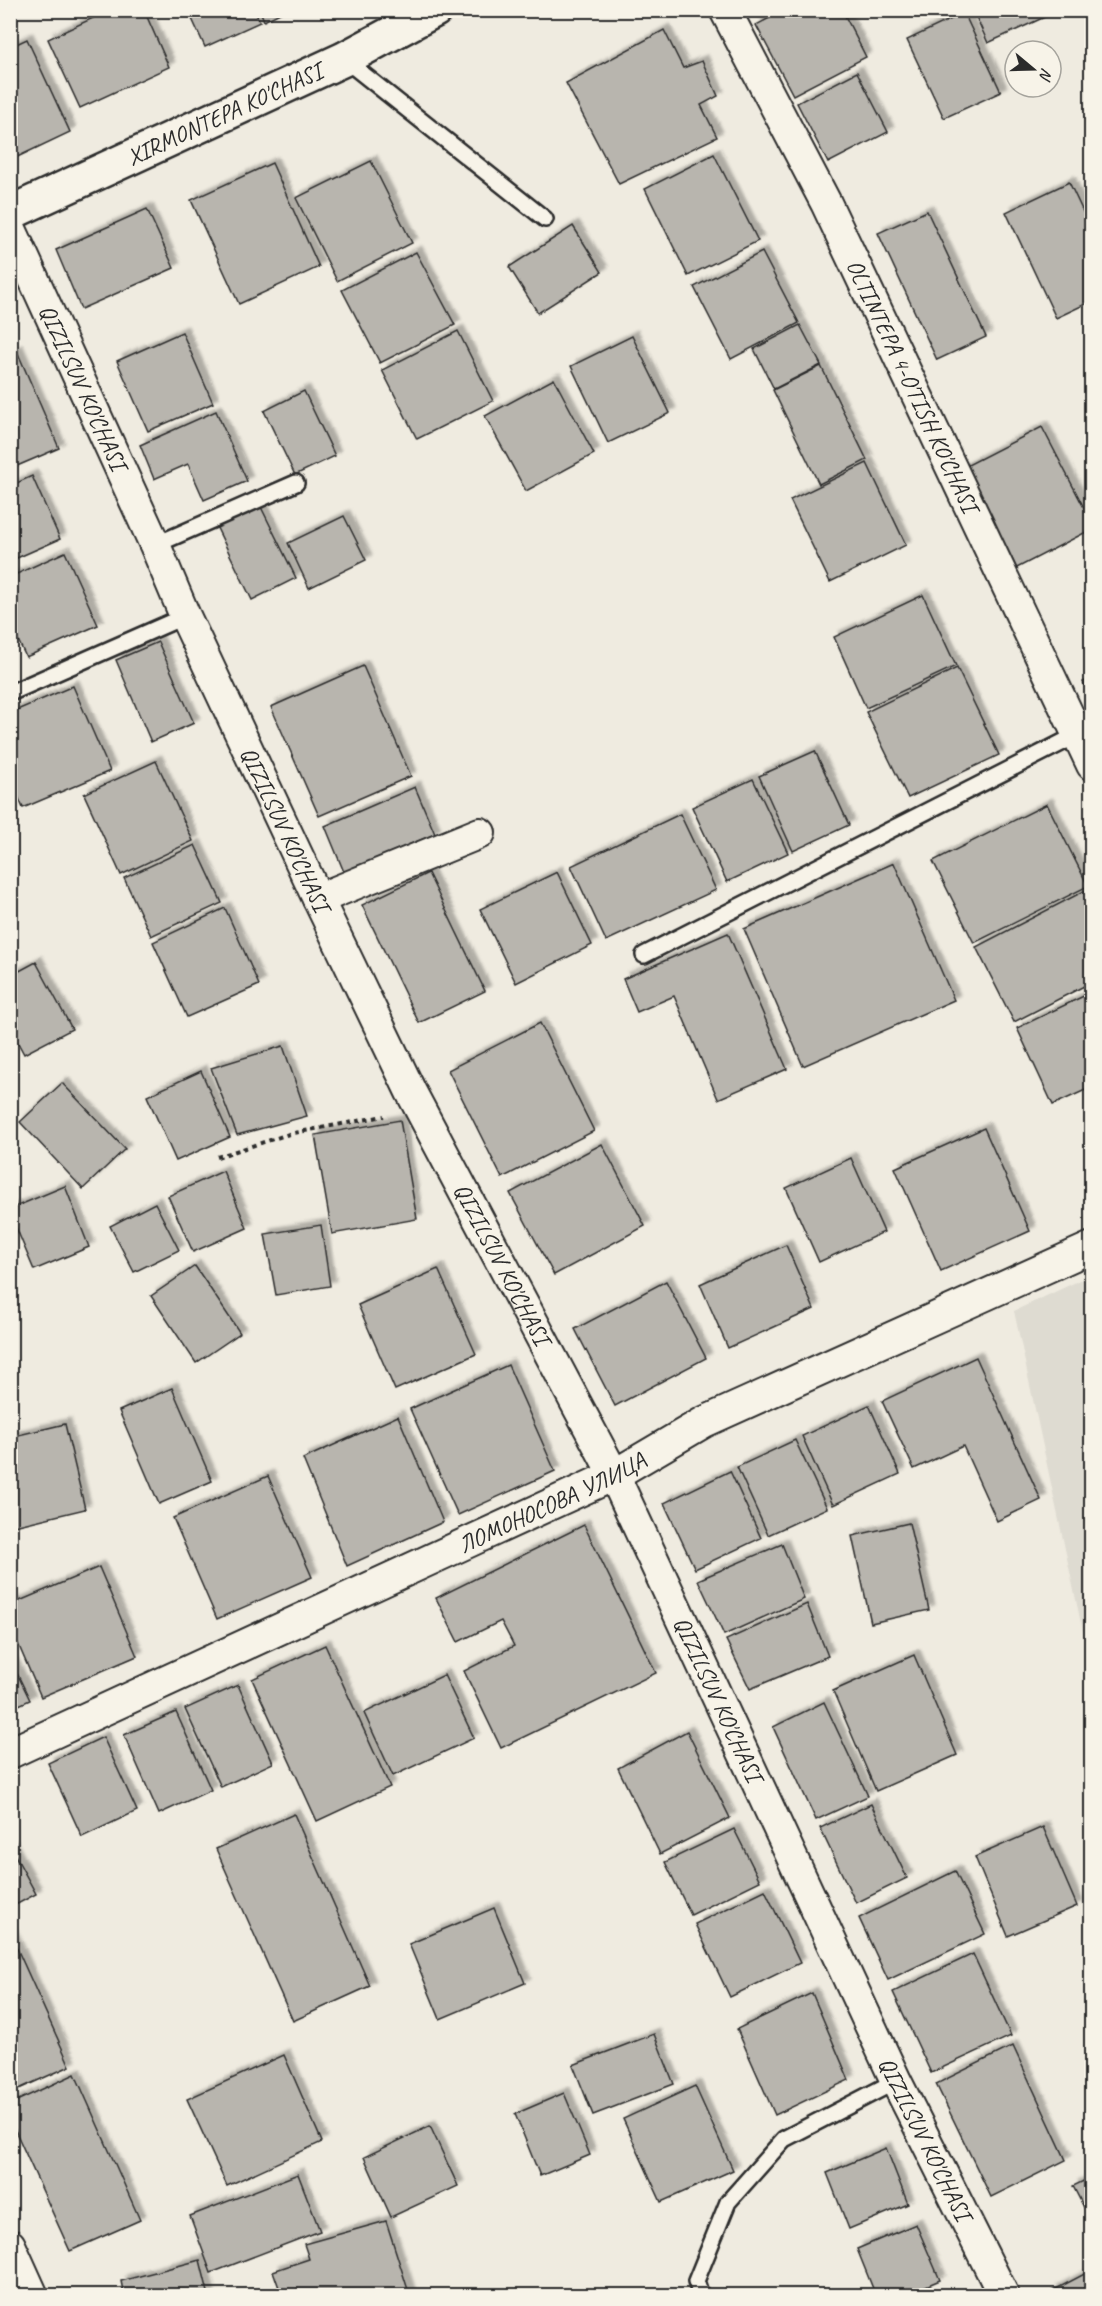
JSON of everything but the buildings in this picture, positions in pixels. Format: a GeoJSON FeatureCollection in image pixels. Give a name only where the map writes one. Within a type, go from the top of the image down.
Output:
{"type":"FeatureCollection","features":[{"type":"Feature","properties":{"kind":"street","name":"XIRMONTEPA KO'CHASI"},"geometry":{"type":"LineString","coordinates":[[10,213],[344,59],[435,10]]}},
{"type":"Feature","properties":{"kind":"street","name":"OLTINTEPA 4-O'TISH KO'CHASI"},"geometry":{"type":"LineString","coordinates":[[725,10],[826,203],[1092,765]]}},
{"type":"Feature","properties":{"kind":"street","name":"QIZILSUV KO'CHASI"},"geometry":{"type":"LineString","coordinates":[[10,226],[185,616],[318,899],[411,1092],[614,1475],[896,2081],[1004,2295]]}},
{"type":"Feature","properties":{"kind":"street"},"geometry":{"type":"LineString","coordinates":[[318,899],[480,833]]}},
{"type":"Feature","properties":{"kind":"street","name":"ЛОМОНОСОВА УЛИЦА"},"geometry":{"type":"LineString","coordinates":[[10,1753],[614,1475],[704,1422],[1092,1247]]}},
{"type":"Feature","properties":{"kind":"street"},"geometry":{"type":"LineString","coordinates":[[10,2245],[33,2295]]}},
{"type":"Feature","properties":{"kind":"lane"},"geometry":{"type":"LineString","coordinates":[[344,59],[545,219]]}},
{"type":"Feature","properties":{"kind":"lane"},"geometry":{"type":"LineString","coordinates":[[155,545],[296,483]]}},
{"type":"Feature","properties":{"kind":"lane"},"geometry":{"type":"LineString","coordinates":[[10,693],[185,616]]}},
{"type":"Feature","properties":{"kind":"lane"},"geometry":{"type":"LineString","coordinates":[[644,955],[1077,735]]}},
{"type":"Feature","properties":{"kind":"lane"},"geometry":{"type":"LineString","coordinates":[[701,2295],[696,2281],[728,2202],[784,2139],[896,2081]]}},
{"type":"Feature","properties":{"kind":"path"},"geometry":{"type":"LineString","coordinates":[[217,1157],[289,1134],[386,1116],[398,1108],[411,1092]]}},
{"type":"Feature","properties":{"kind":"shaded area"},"geometry":{"type":"Polygon","coordinates":[[[1091,1275],[1091,1670],[1014,1311],[1091,1275]]]}}]}
